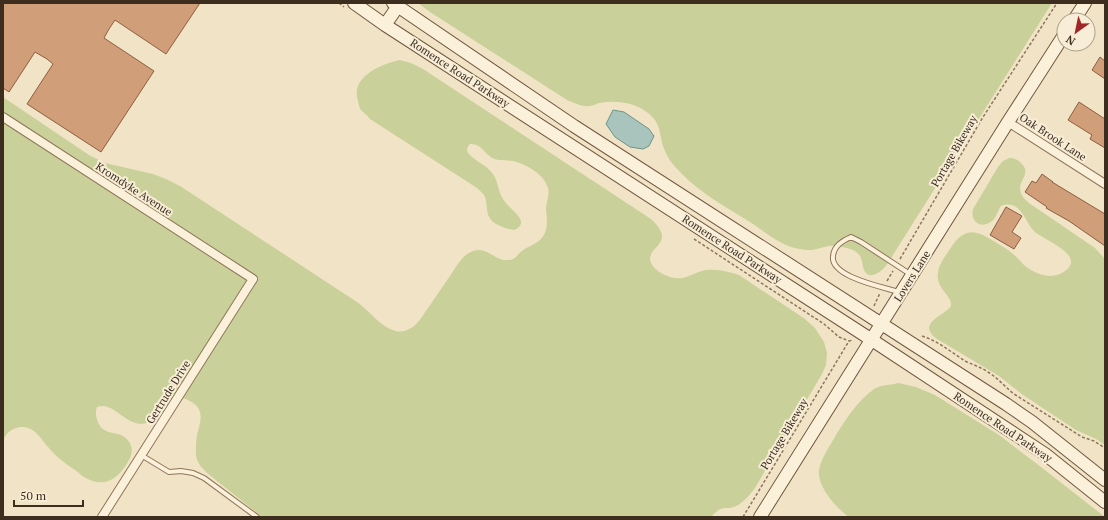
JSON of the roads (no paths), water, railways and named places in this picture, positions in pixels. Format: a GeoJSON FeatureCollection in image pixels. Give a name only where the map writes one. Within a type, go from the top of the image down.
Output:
{"type":"FeatureCollection","features":[{"type":"Feature","properties":{"kind":"street","name":"Romence Road Parkway"},"geometry":{"type":"LineString","coordinates":[[354,3],[1045,454],[1105,502]]}},
{"type":"Feature","properties":{"kind":"street"},"geometry":{"type":"LineString","coordinates":[[1079,12],[1085,3]]}},
{"type":"Feature","properties":{"kind":"street","name":"Romence Road Parkway"},"geometry":{"type":"LineString","coordinates":[[396,5],[574,126],[1006,404],[1032,422],[1105,480]]}},
{"type":"Feature","properties":{"kind":"street"},"geometry":{"type":"LineString","coordinates":[[386,25],[396,5]]}},
{"type":"Feature","properties":{"kind":"street","name":"Lovers Lane"},"geometry":{"type":"LineString","coordinates":[[760,517],[1056,47]]}},
{"type":"Feature","properties":{"kind":"street","name":"Kromdyke Avenue"},"geometry":{"type":"LineString","coordinates":[[3,117],[253,279]]}},
{"type":"Feature","properties":{"kind":"street","name":"Oak Brook Lane"},"geometry":{"type":"LineString","coordinates":[[1008,122],[1105,184]]}},
{"type":"Feature","properties":{"kind":"street","name":"Gertrude Drive"},"geometry":{"type":"LineString","coordinates":[[102,517],[253,279]]}},
{"type":"Feature","properties":{"kind":"lane"},"geometry":{"type":"LineString","coordinates":[[901,293],[852,278],[837,269],[832,260],[833,250],[843,240],[851,237],[912,275]]}},
{"type":"Feature","properties":{"kind":"lane"},"geometry":{"type":"LineString","coordinates":[[141,455],[169,472],[181,471],[193,473],[204,478],[257,517]]}},
{"type":"Feature","properties":{"kind":"water"},"geometry":{"type":"Polygon","coordinates":[[[613,110],[624,112],[649,129],[654,136],[649,146],[643,149],[630,147],[615,137],[606,124],[613,110]]]}}]}
